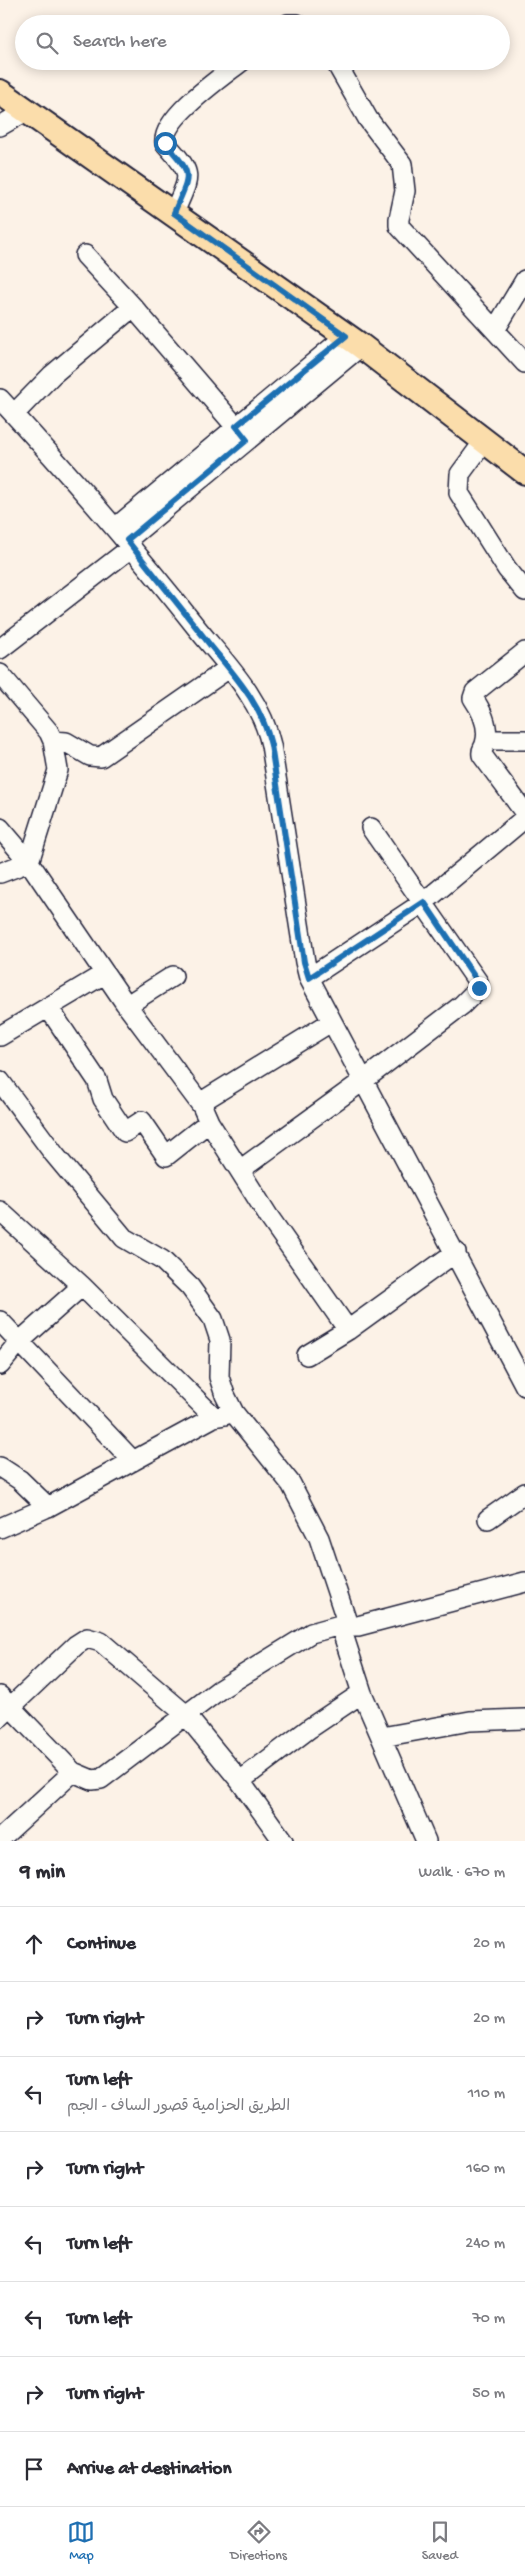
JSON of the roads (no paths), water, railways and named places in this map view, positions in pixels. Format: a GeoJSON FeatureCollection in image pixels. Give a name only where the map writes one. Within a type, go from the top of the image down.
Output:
{"type":"FeatureCollection","features":[{"type":"Feature","properties":{"kind":"main road"},"geometry":{"type":"LineString","coordinates":[[0,92],[353,341],[525,472]]}},
{"type":"Feature","properties":{"kind":"street"},"geometry":{"type":"LineString","coordinates":[[174,213],[187,181],[188,172],[185,165],[165,143],[164,133],[173,119],[231,70]]}},
{"type":"Feature","properties":{"kind":"street"},"geometry":{"type":"LineString","coordinates":[[340,70],[368,119],[402,164],[405,191],[398,219],[399,226],[525,363]]}},
{"type":"Feature","properties":{"kind":"street"},"geometry":{"type":"LineString","coordinates":[[0,126],[28,110]]}},
{"type":"Feature","properties":{"kind":"street"},"geometry":{"type":"LineString","coordinates":[[85,255],[133,307],[241,433]]}},
{"type":"Feature","properties":{"kind":"street"},"geometry":{"type":"LineString","coordinates":[[495,330],[525,280]]}},
{"type":"Feature","properties":{"kind":"street"},"geometry":{"type":"LineString","coordinates":[[14,414],[52,375],[133,307]]}},
{"type":"Feature","properties":{"kind":"street"},"geometry":{"type":"LineString","coordinates":[[0,649],[241,433],[353,341]]}},
{"type":"Feature","properties":{"kind":"street"},"geometry":{"type":"LineString","coordinates":[[0,399],[125,538],[229,668],[258,708],[268,733],[304,962],[309,978],[456,1252],[525,1386]]}},
{"type":"Feature","properties":{"kind":"street"},"geometry":{"type":"LineString","coordinates":[[485,440],[460,474],[459,493],[507,569],[525,591]]}},
{"type":"Feature","properties":{"kind":"street"},"geometry":{"type":"LineString","coordinates":[[525,652],[473,695],[483,713],[486,740],[481,751],[482,755],[525,813]]}},
{"type":"Feature","properties":{"kind":"street"},"geometry":{"type":"LineString","coordinates":[[54,741],[66,742],[90,756],[100,757],[229,668]]}},
{"type":"Feature","properties":{"kind":"street"},"geometry":{"type":"LineString","coordinates":[[0,674],[49,732],[54,741],[58,770],[29,862]]}},
{"type":"Feature","properties":{"kind":"street"},"geometry":{"type":"LineString","coordinates":[[486,740],[525,740]]}},
{"type":"Feature","properties":{"kind":"street"},"geometry":{"type":"LineString","coordinates":[[309,978],[424,902],[525,818]]}},
{"type":"Feature","properties":{"kind":"street"},"geometry":{"type":"LineString","coordinates":[[0,828],[29,862],[104,974],[206,1114],[269,1217],[348,1330]]}},
{"type":"Feature","properties":{"kind":"street"},"geometry":{"type":"LineString","coordinates":[[240,1170],[364,1080],[462,1005],[479,988],[478,982],[424,902],[371,828]]}},
{"type":"Feature","properties":{"kind":"street"},"geometry":{"type":"LineString","coordinates":[[0,874],[29,862]]}},
{"type":"Feature","properties":{"kind":"street"},"geometry":{"type":"LineString","coordinates":[[0,1036],[104,974]]}},
{"type":"Feature","properties":{"kind":"street"},"geometry":{"type":"LineString","coordinates":[[125,1003],[132,1002],[173,976]]}},
{"type":"Feature","properties":{"kind":"street"},"geometry":{"type":"LineString","coordinates":[[48,1007],[97,1080],[103,1099],[125,1132],[142,1121],[166,1156],[206,1114],[206,1099],[331,1022]]}},
{"type":"Feature","properties":{"kind":"street"},"geometry":{"type":"LineString","coordinates":[[0,1080],[54,1154],[124,1238],[162,1260],[190,1287],[214,1319],[220,1340],[219,1377],[234,1413],[291,1484],[319,1538],[362,1692],[426,1841]]}},
{"type":"Feature","properties":{"kind":"street"},"geometry":{"type":"LineString","coordinates":[[0,1211],[82,1286],[214,1417]]}},
{"type":"Feature","properties":{"kind":"street"},"geometry":{"type":"LineString","coordinates":[[307,1355],[348,1330],[456,1252]]}},
{"type":"Feature","properties":{"kind":"street"},"geometry":{"type":"LineString","coordinates":[[0,1365],[19,1342],[82,1286]]}},
{"type":"Feature","properties":{"kind":"street"},"geometry":{"type":"LineString","coordinates":[[0,1321],[133,1462]]}},
{"type":"Feature","properties":{"kind":"street"},"geometry":{"type":"LineString","coordinates":[[0,1528],[48,1507],[214,1417],[234,1413]]}},
{"type":"Feature","properties":{"kind":"street"},"geometry":{"type":"LineString","coordinates":[[0,1467],[20,1480],[48,1507]]}},
{"type":"Feature","properties":{"kind":"street"},"geometry":{"type":"LineString","coordinates":[[488,1519],[525,1493]]}},
{"type":"Feature","properties":{"kind":"street"},"geometry":{"type":"LineString","coordinates":[[283,1841],[240,1781],[185,1714],[102,1642],[87,1638],[76,1645],[3,1707],[73,1772],[92,1780],[100,1779],[185,1714],[219,1690],[311,1633],[344,1625],[358,1626],[525,1582]]}},
{"type":"Feature","properties":{"kind":"street"},"geometry":{"type":"LineString","coordinates":[[240,1781],[310,1728],[362,1692]]}},
{"type":"Feature","properties":{"kind":"street"},"geometry":{"type":"LineString","coordinates":[[382,1737],[470,1722],[525,1719]]}},
{"type":"Feature","properties":{"kind":"street"},"geometry":{"type":"LineString","coordinates":[[0,1839],[73,1772]]}}]}
